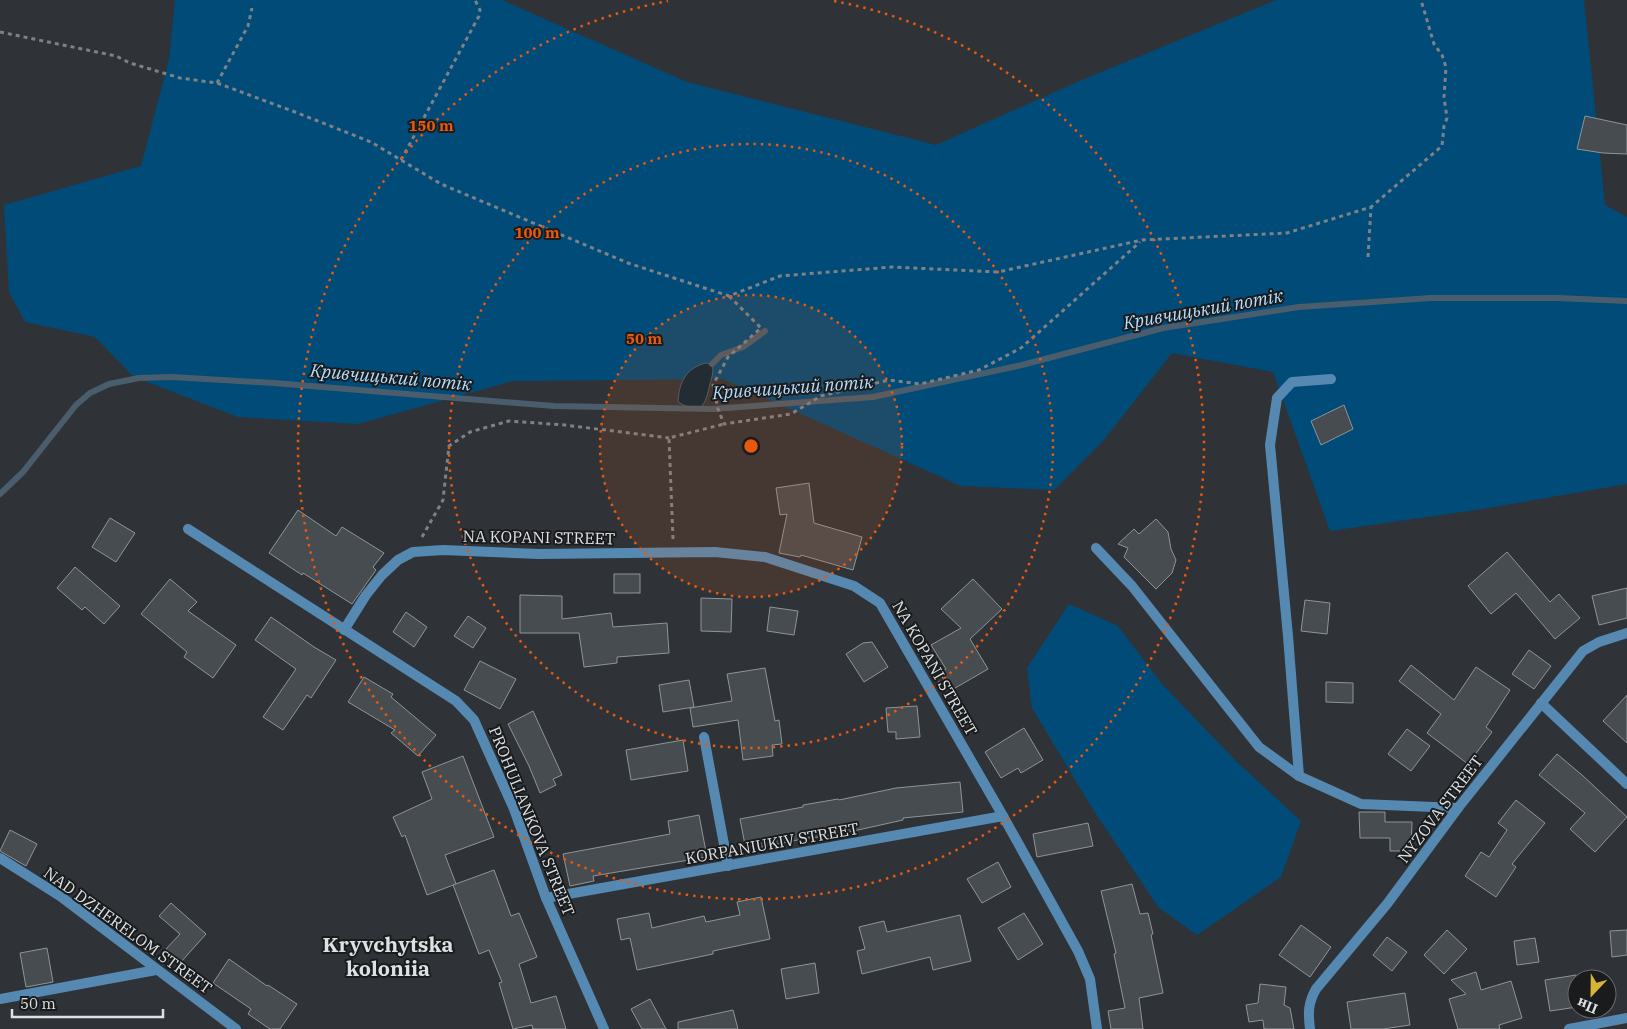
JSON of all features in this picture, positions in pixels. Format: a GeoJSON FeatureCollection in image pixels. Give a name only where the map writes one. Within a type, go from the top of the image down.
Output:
{"type":"FeatureCollection","features":[{"type":"Feature","properties":{"kind":"street"},"geometry":{"type":"LineString","coordinates":[[1299,776],[1270,445],[1277,398],[1292,382],[1331,379]]}},
{"type":"Feature","properties":{"kind":"street","name":"PROHULIANKOVA STREET"},"geometry":{"type":"LineString","coordinates":[[188,529],[456,702],[474,720],[514,809],[546,898],[604,1029]]}},
{"type":"Feature","properties":{"kind":"street"},"geometry":{"type":"LineString","coordinates":[[1096,548],[1132,586],[1259,747],[1299,776],[1362,804],[1458,808]]}},
{"type":"Feature","properties":{"kind":"street","name":"NA KOPANI STREET"},"geometry":{"type":"LineString","coordinates":[[344,630],[366,595],[382,575],[398,560],[413,552],[443,550],[539,554],[715,552],[765,557],[854,586],[880,603],[1003,816],[1078,951],[1090,979],[1097,1029]]}},
{"type":"Feature","properties":{"kind":"street","name":"NYZOVA STREET"},"geometry":{"type":"LineString","coordinates":[[1310,1029],[1308,1012],[1310,1000],[1316,989],[1387,904],[1458,808],[1541,703],[1583,651],[1599,642],[1627,633]]}},
{"type":"Feature","properties":{"kind":"street"},"geometry":{"type":"LineString","coordinates":[[1541,703],[1627,784]]}},
{"type":"Feature","properties":{"kind":"street"},"geometry":{"type":"LineString","coordinates":[[704,737],[728,866]]}},
{"type":"Feature","properties":{"kind":"street","name":"KORPANIUKIV STREET"},"geometry":{"type":"LineString","coordinates":[[546,898],[1003,816]]}},
{"type":"Feature","properties":{"kind":"street","name":"NAD DZHERELOM STREET"},"geometry":{"type":"LineString","coordinates":[[0,858],[60,896],[236,1029]]}},
{"type":"Feature","properties":{"kind":"street"},"geometry":{"type":"LineString","coordinates":[[0,999],[156,970]]}},
{"type":"Feature","properties":{"kind":"street"},"geometry":{"type":"LineString","coordinates":[[1569,1029],[1627,1018]]}},
{"type":"Feature","properties":{"kind":"path"},"geometry":{"type":"LineString","coordinates":[[401,160],[479,16],[480,10],[475,0]]}},
{"type":"Feature","properties":{"kind":"path"},"geometry":{"type":"LineString","coordinates":[[729,296],[780,276],[892,267],[998,272],[1142,240],[1287,234],[1371,208],[1442,146],[1444,126],[1447,118],[1444,97],[1446,67],[1442,55],[1434,44],[1421,0]]}},
{"type":"Feature","properties":{"kind":"path"},"geometry":{"type":"LineString","coordinates":[[217,83],[248,26],[252,8]]}},
{"type":"Feature","properties":{"kind":"path"},"geometry":{"type":"LineString","coordinates":[[0,32],[116,56],[130,63],[180,78],[217,83],[371,142],[441,184],[628,263],[729,296],[762,328],[728,358],[713,386],[718,409],[724,424]]}},
{"type":"Feature","properties":{"kind":"path"},"geometry":{"type":"LineString","coordinates":[[1368,256],[1371,208]]}},
{"type":"Feature","properties":{"kind":"path"},"geometry":{"type":"LineString","coordinates":[[413,552],[444,500],[449,446],[470,432],[509,421],[565,425],[669,438],[724,424],[791,414],[821,396],[889,380],[920,384],[979,370],[1021,348],[1142,240]]}},
{"type":"Feature","properties":{"kind":"path"},"geometry":{"type":"LineString","coordinates":[[669,438],[673,552]]}},
{"type":"Feature","properties":{"kind":"shaded area"},"geometry":{"type":"Polygon","coordinates":[[[175,0],[502,0],[687,82],[936,145],[1077,82],[1276,0],[1584,0],[1605,205],[1627,217],[1627,484],[1476,510],[1330,531],[1273,372],[1172,353],[1104,440],[1054,490],[961,486],[723,379],[513,381],[358,424],[238,417],[134,377],[95,337],[25,322],[9,292],[4,205],[141,166],[169,59],[175,0]]]}},
{"type":"Feature","properties":{"kind":"shaded area"},"geometry":{"type":"Polygon","coordinates":[[[706,363],[712,364],[713,372],[704,403],[697,408],[692,408],[678,402],[680,388],[685,377],[693,368],[706,363]]]}},
{"type":"Feature","properties":{"kind":"shaded area"},"geometry":{"type":"Polygon","coordinates":[[[1069,604],[1118,626],[1161,683],[1236,761],[1301,821],[1281,877],[1197,935],[1158,907],[1092,808],[1032,708],[1027,668],[1069,604]]]}},
{"type":"Feature","properties":{"kind":"building"},"geometry":{"type":"Polygon","coordinates":[[[1585,116],[1627,125],[1627,154],[1577,149],[1585,116]]]}},
{"type":"Feature","properties":{"kind":"building"},"geometry":{"type":"Polygon","coordinates":[[[1344,405],[1353,429],[1321,445],[1311,421],[1344,405]]]}},
{"type":"Feature","properties":{"kind":"building"},"geometry":{"type":"Polygon","coordinates":[[[809,483],[814,523],[862,537],[853,570],[801,555],[800,557],[779,553],[787,514],[780,515],[776,488],[809,483]]]}},
{"type":"Feature","properties":{"kind":"building"},"geometry":{"type":"Polygon","coordinates":[[[298,510],[336,536],[342,527],[384,553],[373,567],[376,570],[352,604],[269,553],[298,510]]]}},
{"type":"Feature","properties":{"kind":"building"},"geometry":{"type":"Polygon","coordinates":[[[110,518],[135,533],[116,562],[92,547],[110,518]]]}},
{"type":"Feature","properties":{"kind":"building"},"geometry":{"type":"Polygon","coordinates":[[[1156,519],[1168,532],[1171,549],[1176,560],[1172,573],[1156,589],[1124,557],[1128,548],[1118,544],[1134,529],[1139,534],[1156,519]]]}},
{"type":"Feature","properties":{"kind":"building"},"geometry":{"type":"Polygon","coordinates":[[[1507,552],[1550,602],[1559,594],[1580,618],[1555,639],[1516,593],[1491,614],[1468,586],[1507,552]]]}},
{"type":"Feature","properties":{"kind":"building"},"geometry":{"type":"Polygon","coordinates":[[[75,567],[120,606],[104,624],[85,607],[82,610],[57,588],[75,567]]]}},
{"type":"Feature","properties":{"kind":"building"},"geometry":{"type":"Polygon","coordinates":[[[614,574],[640,574],[640,593],[614,593],[614,574]]]}},
{"type":"Feature","properties":{"kind":"building"},"geometry":{"type":"Polygon","coordinates":[[[170,579],[197,602],[188,611],[236,645],[213,678],[184,657],[187,652],[141,614],[170,579]]]}},
{"type":"Feature","properties":{"kind":"building"},"geometry":{"type":"Polygon","coordinates":[[[973,579],[1002,609],[970,639],[988,669],[950,691],[940,673],[946,669],[931,645],[961,628],[941,609],[973,579]]]}},
{"type":"Feature","properties":{"kind":"building"},"geometry":{"type":"Polygon","coordinates":[[[1627,588],[1627,618],[1599,625],[1592,596],[1627,588]]]}},
{"type":"Feature","properties":{"kind":"building"},"geometry":{"type":"Polygon","coordinates":[[[520,595],[562,596],[562,619],[611,613],[613,627],[667,623],[669,653],[617,657],[617,663],[584,667],[579,633],[520,633],[520,595]]]}},
{"type":"Feature","properties":{"kind":"building"},"geometry":{"type":"Polygon","coordinates":[[[701,598],[732,599],[731,632],[701,631],[701,598]]]}},
{"type":"Feature","properties":{"kind":"building"},"geometry":{"type":"Polygon","coordinates":[[[1305,600],[1330,603],[1327,634],[1301,631],[1305,600]]]}},
{"type":"Feature","properties":{"kind":"building"},"geometry":{"type":"Polygon","coordinates":[[[770,607],[798,611],[794,635],[767,631],[770,607]]]}},
{"type":"Feature","properties":{"kind":"building"},"geometry":{"type":"Polygon","coordinates":[[[406,612],[427,627],[414,647],[393,632],[406,612]]]}},
{"type":"Feature","properties":{"kind":"building"},"geometry":{"type":"Polygon","coordinates":[[[468,616],[486,628],[473,648],[454,636],[468,616]]]}},
{"type":"Feature","properties":{"kind":"building"},"geometry":{"type":"Polygon","coordinates":[[[271,617],[336,660],[311,698],[307,695],[283,730],[263,717],[296,669],[255,640],[271,617]]]}},
{"type":"Feature","properties":{"kind":"building"},"geometry":{"type":"Polygon","coordinates":[[[872,642],[888,667],[864,682],[846,654],[863,643],[872,642]]]}},
{"type":"Feature","properties":{"kind":"building"},"geometry":{"type":"Polygon","coordinates":[[[1529,650],[1551,666],[1534,689],[1512,674],[1529,650]]]}},
{"type":"Feature","properties":{"kind":"building"},"geometry":{"type":"Polygon","coordinates":[[[480,661],[516,679],[500,709],[464,690],[480,661]]]}},
{"type":"Feature","properties":{"kind":"building"},"geometry":{"type":"Polygon","coordinates":[[[1411,665],[1454,700],[1476,667],[1510,690],[1486,727],[1492,732],[1468,764],[1427,733],[1441,714],[1399,681],[1411,665]]]}},
{"type":"Feature","properties":{"kind":"building"},"geometry":{"type":"Polygon","coordinates":[[[765,668],[775,721],[779,720],[782,744],[772,745],[773,756],[743,760],[738,720],[693,727],[690,708],[732,701],[727,674],[765,668]]]}},
{"type":"Feature","properties":{"kind":"building"},"geometry":{"type":"Polygon","coordinates":[[[364,677],[393,694],[391,697],[436,735],[418,756],[391,733],[395,730],[348,702],[364,677]]]}},
{"type":"Feature","properties":{"kind":"building"},"geometry":{"type":"Polygon","coordinates":[[[689,680],[694,707],[663,712],[659,685],[689,680]]]}},
{"type":"Feature","properties":{"kind":"building"},"geometry":{"type":"Polygon","coordinates":[[[1326,682],[1353,683],[1353,703],[1326,702],[1326,682]]]}},
{"type":"Feature","properties":{"kind":"building"},"geometry":{"type":"Polygon","coordinates":[[[1627,695],[1627,743],[1603,721],[1627,695]]]}},
{"type":"Feature","properties":{"kind":"building"},"geometry":{"type":"Polygon","coordinates":[[[917,706],[920,737],[896,739],[896,732],[888,732],[886,708],[917,706]]]}},
{"type":"Feature","properties":{"kind":"building"},"geometry":{"type":"Polygon","coordinates":[[[533,711],[562,775],[553,779],[556,785],[540,793],[508,724],[533,711]]]}},
{"type":"Feature","properties":{"kind":"building"},"geometry":{"type":"Polygon","coordinates":[[[1024,728],[1043,760],[1021,773],[1018,768],[1001,778],[985,752],[1024,728]]]}},
{"type":"Feature","properties":{"kind":"building"},"geometry":{"type":"Polygon","coordinates":[[[1407,729],[1430,746],[1411,771],[1388,754],[1407,729]]]}},
{"type":"Feature","properties":{"kind":"building"},"geometry":{"type":"Polygon","coordinates":[[[683,740],[688,771],[631,780],[626,750],[683,740]]]}},
{"type":"Feature","properties":{"kind":"building"},"geometry":{"type":"Polygon","coordinates":[[[1557,754],[1627,817],[1595,852],[1570,829],[1585,813],[1539,775],[1557,754]]]}},
{"type":"Feature","properties":{"kind":"building"},"geometry":{"type":"Polygon","coordinates":[[[463,756],[494,837],[445,855],[456,884],[427,895],[405,835],[402,837],[393,817],[432,799],[422,772],[463,756]]]}},
{"type":"Feature","properties":{"kind":"building"},"geometry":{"type":"Polygon","coordinates":[[[960,782],[963,812],[903,818],[903,820],[831,836],[808,838],[746,850],[740,819],[896,788],[960,782]]]}},
{"type":"Feature","properties":{"kind":"building"},"geometry":{"type":"Polygon","coordinates":[[[1516,800],[1545,823],[1512,864],[1516,867],[1496,897],[1465,876],[1481,852],[1489,857],[1507,830],[1498,823],[1516,800]]]}},
{"type":"Feature","properties":{"kind":"building"},"geometry":{"type":"Polygon","coordinates":[[[1359,812],[1385,812],[1385,822],[1412,822],[1411,851],[1390,851],[1390,838],[1360,838],[1359,812]]]}},
{"type":"Feature","properties":{"kind":"building"},"geometry":{"type":"Polygon","coordinates":[[[699,815],[707,857],[593,876],[594,881],[570,886],[563,854],[670,834],[668,821],[699,815]]]}},
{"type":"Feature","properties":{"kind":"building"},"geometry":{"type":"Polygon","coordinates":[[[1088,823],[1093,846],[1037,857],[1033,834],[1088,823]]]}},
{"type":"Feature","properties":{"kind":"building"},"geometry":{"type":"Polygon","coordinates":[[[10,830],[37,844],[26,866],[0,851],[10,830]]]}},
{"type":"Feature","properties":{"kind":"building"},"geometry":{"type":"Polygon","coordinates":[[[998,862],[1011,887],[982,903],[967,879],[998,862]]]}},
{"type":"Feature","properties":{"kind":"building"},"geometry":{"type":"Polygon","coordinates":[[[494,870],[511,916],[519,913],[537,957],[519,964],[531,1003],[556,996],[566,1029],[533,1029],[532,1025],[513,1029],[499,983],[502,982],[489,950],[479,954],[453,885],[494,870]]]}},
{"type":"Feature","properties":{"kind":"building"},"geometry":{"type":"Polygon","coordinates":[[[1132,884],[1140,914],[1148,913],[1163,993],[1139,998],[1143,1029],[1111,1029],[1108,1011],[1125,1008],[1114,954],[1116,953],[1101,891],[1132,884]]]}},
{"type":"Feature","properties":{"kind":"building"},"geometry":{"type":"Polygon","coordinates":[[[761,897],[770,939],[713,951],[713,954],[637,970],[630,938],[621,940],[617,919],[649,913],[652,928],[704,916],[706,922],[740,915],[737,902],[761,897]]]}},
{"type":"Feature","properties":{"kind":"building"},"geometry":{"type":"Polygon","coordinates":[[[171,903],[206,934],[181,962],[166,949],[180,934],[159,916],[171,903]]]}},
{"type":"Feature","properties":{"kind":"building"},"geometry":{"type":"Polygon","coordinates":[[[1024,913],[1043,944],[1018,960],[998,928],[1024,913]]]}},
{"type":"Feature","properties":{"kind":"building"},"geometry":{"type":"Polygon","coordinates":[[[960,915],[971,961],[933,970],[930,957],[862,974],[857,951],[865,949],[859,927],[884,921],[887,932],[960,915]]]}},
{"type":"Feature","properties":{"kind":"building"},"geometry":{"type":"Polygon","coordinates":[[[1301,925],[1331,947],[1310,977],[1279,955],[1301,925]]]}},
{"type":"Feature","properties":{"kind":"building"},"geometry":{"type":"Polygon","coordinates":[[[1447,930],[1467,949],[1444,974],[1424,955],[1447,930]]]}},
{"type":"Feature","properties":{"kind":"building"},"geometry":{"type":"Polygon","coordinates":[[[1627,930],[1627,955],[1612,957],[1610,931],[1627,930]]]}},
{"type":"Feature","properties":{"kind":"building"},"geometry":{"type":"Polygon","coordinates":[[[1387,937],[1407,952],[1392,971],[1373,955],[1387,937]]]}},
{"type":"Feature","properties":{"kind":"building"},"geometry":{"type":"Polygon","coordinates":[[[1535,938],[1539,962],[1517,965],[1514,941],[1535,938]]]}},
{"type":"Feature","properties":{"kind":"building"},"geometry":{"type":"Polygon","coordinates":[[[47,948],[53,982],[26,987],[20,953],[47,948]]]}},
{"type":"Feature","properties":{"kind":"building"},"geometry":{"type":"Polygon","coordinates":[[[229,959],[267,986],[297,1004],[280,1029],[270,1029],[248,1014],[251,1009],[213,983],[229,959]]]}},
{"type":"Feature","properties":{"kind":"building"},"geometry":{"type":"Polygon","coordinates":[[[815,963],[819,993],[786,999],[781,969],[815,963]]]}},
{"type":"Feature","properties":{"kind":"building"},"geometry":{"type":"Polygon","coordinates":[[[1476,972],[1481,990],[1511,981],[1522,1018],[1499,1025],[1500,1029],[1458,1029],[1449,999],[1466,994],[1451,980],[1476,972]]]}},
{"type":"Feature","properties":{"kind":"building"},"geometry":{"type":"Polygon","coordinates":[[[1567,976],[1567,1008],[1550,1011],[1545,980],[1567,976]]]}},
{"type":"Feature","properties":{"kind":"building"},"geometry":{"type":"Polygon","coordinates":[[[1260,984],[1286,987],[1284,1005],[1290,1008],[1294,1029],[1264,1029],[1263,1020],[1249,1022],[1246,1005],[1258,1003],[1260,984]]]}},
{"type":"Feature","properties":{"kind":"building"},"geometry":{"type":"Polygon","coordinates":[[[1405,993],[1410,1025],[1383,1029],[1351,1029],[1347,1002],[1405,993]]]}},
{"type":"Feature","properties":{"kind":"building"},"geometry":{"type":"Polygon","coordinates":[[[650,999],[666,1029],[642,1029],[631,1009],[650,999]]]}},
{"type":"Feature","properties":{"kind":"building"},"geometry":{"type":"Polygon","coordinates":[[[733,1010],[738,1029],[678,1029],[678,1022],[733,1010]]]}},
{"type":"Feature","properties":{"kind":"waterway","name":"Кривчицький потік"},"geometry":{"type":"LineString","coordinates":[[0,494],[23,472],[76,405],[90,393],[109,384],[139,378],[172,377],[274,383],[554,406],[713,409],[873,397],[1022,365],[1163,328],[1299,307],[1431,298],[1557,298],[1627,301]]}},
{"type":"Feature","properties":{"kind":"waterway"},"geometry":{"type":"LineString","coordinates":[[712,364],[721,355],[743,347],[765,331]]}},
{"type":"Feature","properties":{"kind":"district","name":"Kryvchytska koloniia"},"geometry":{"type":"Point","coordinates":[388,956]}}]}
